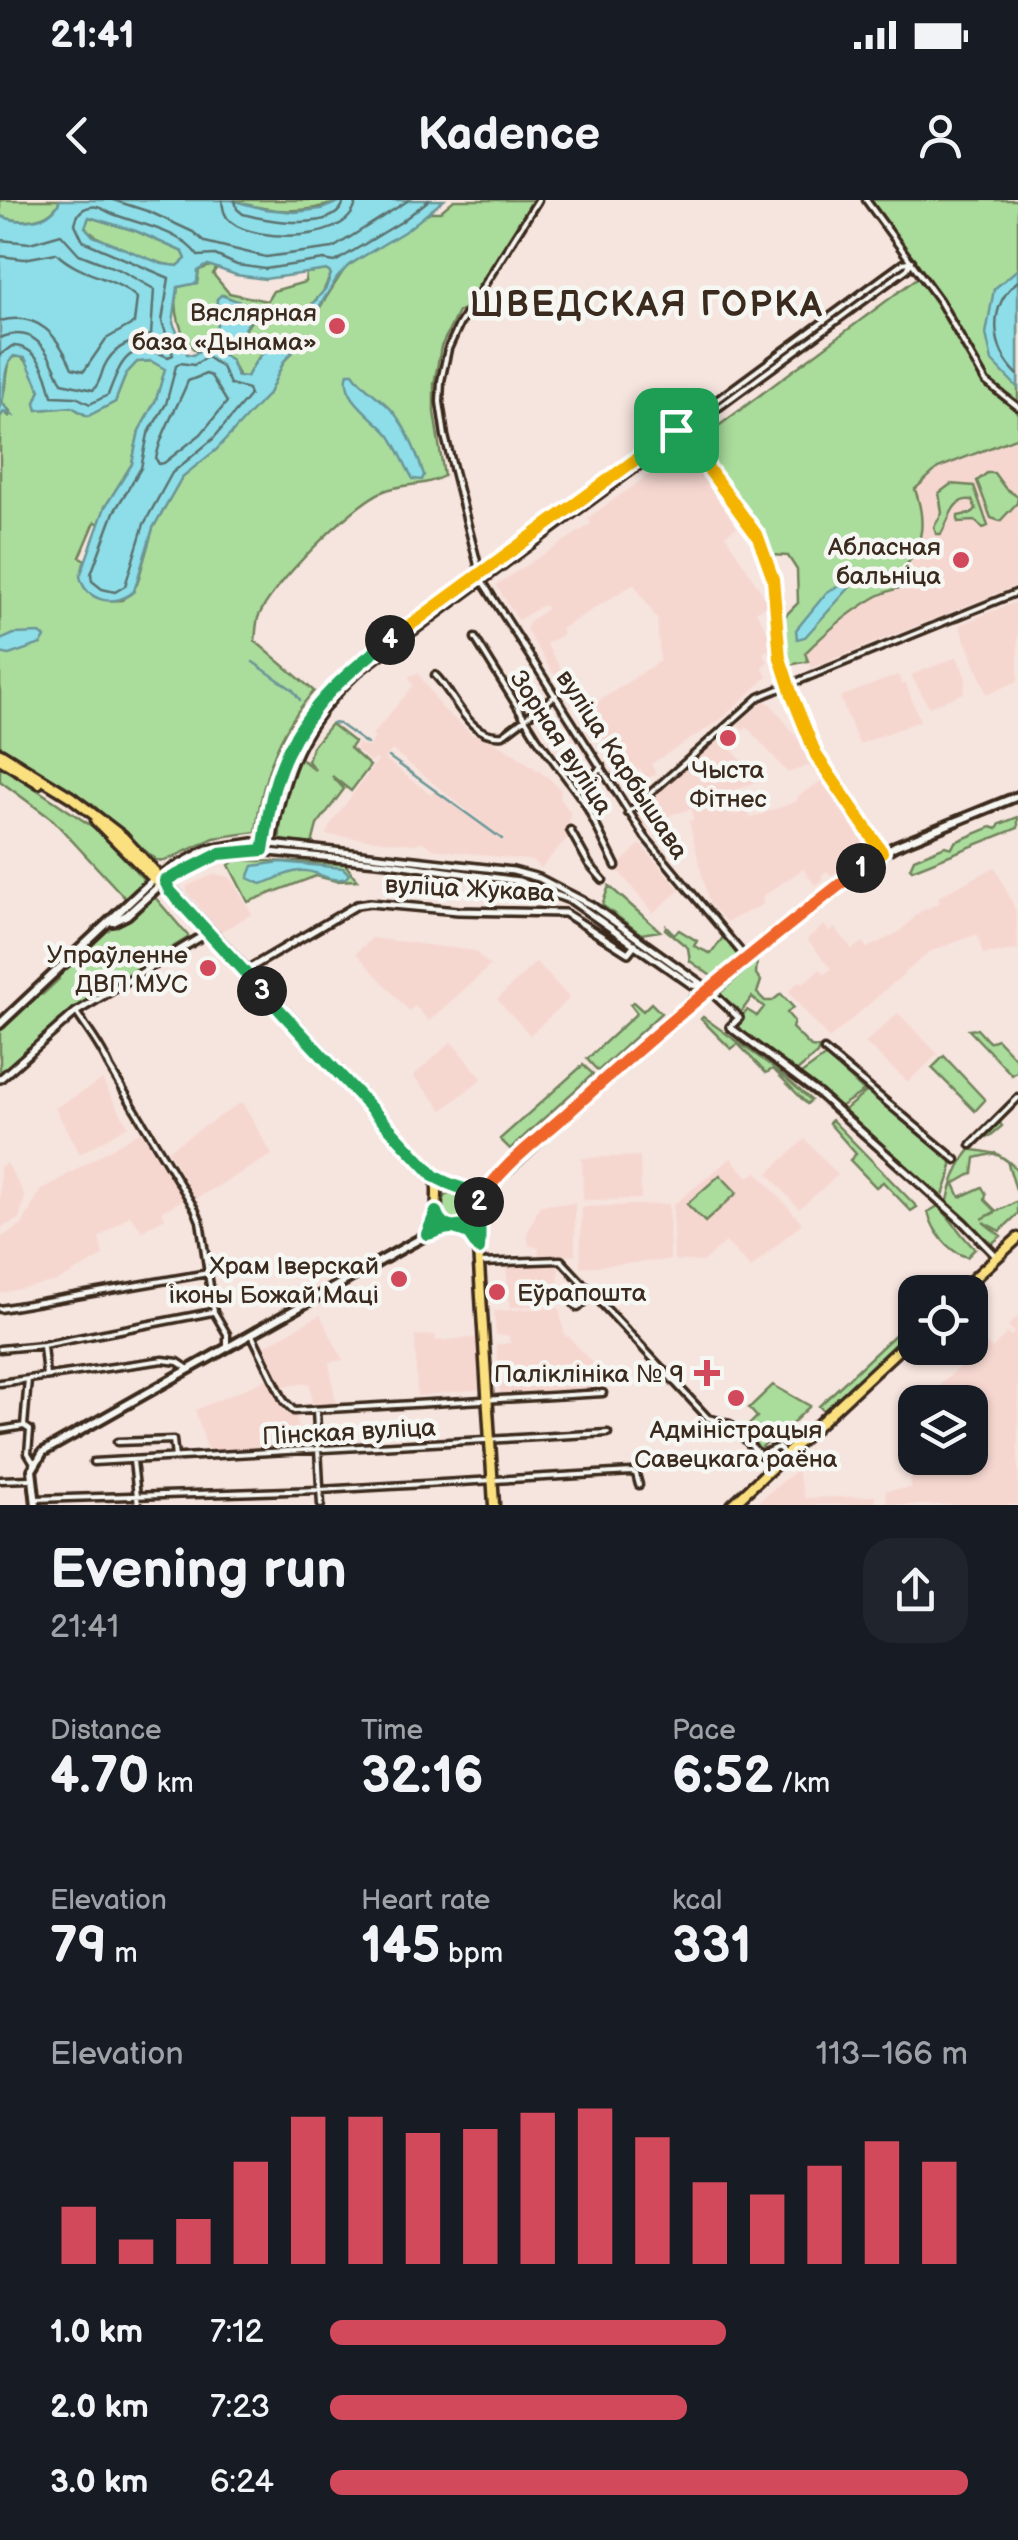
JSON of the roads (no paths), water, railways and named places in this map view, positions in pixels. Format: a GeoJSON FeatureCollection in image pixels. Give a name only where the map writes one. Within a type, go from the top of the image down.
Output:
{"type":"FeatureCollection","features":[{"type":"Feature","properties":{"kind":"main road"},"geometry":{"type":"LineString","coordinates":[[0,756],[100,824],[160,880],[434,1176],[466,1190],[490,1186]]}},
{"type":"Feature","properties":{"kind":"main road"},"geometry":{"type":"LineString","coordinates":[[460,1230],[467,1227],[490,1186],[707,988],[882,852],[1018,796]]}},
{"type":"Feature","properties":{"kind":"main road"},"geometry":{"type":"LineString","coordinates":[[0,1024],[160,880]]}},
{"type":"Feature","properties":{"kind":"main road"},"geometry":{"type":"LineString","coordinates":[[427,1234],[438,1200],[434,1176]]}},
{"type":"Feature","properties":{"kind":"main road"},"geometry":{"type":"LineString","coordinates":[[438,1200],[456,1188]]}},
{"type":"Feature","properties":{"kind":"main road"},"geometry":{"type":"LineString","coordinates":[[466,1190],[477,1211],[494,1505]]}},
{"type":"Feature","properties":{"kind":"main road"},"geometry":{"type":"LineString","coordinates":[[436,1212],[443,1225],[472,1237],[479,1249]]}},
{"type":"Feature","properties":{"kind":"main road"},"geometry":{"type":"LineString","coordinates":[[36,1502],[34,1463],[43,1452],[427,1234],[449,1228]]}},
{"type":"Feature","properties":{"kind":"main road"},"geometry":{"type":"LineString","coordinates":[[978,1275],[1018,1238]]}},
{"type":"Feature","properties":{"kind":"main road"},"geometry":{"type":"LineString","coordinates":[[732,1505],[898,1350]]}},
{"type":"Feature","properties":{"kind":"street","name":"вуліца Карбышава"},"geometry":{"type":"LineString","coordinates":[[538,200],[459,325],[448,349],[441,381],[442,420],[482,582],[628,812],[657,853],[746,958]]}},
{"type":"Feature","properties":{"kind":"street"},"geometry":{"type":"LineString","coordinates":[[866,200],[954,324],[986,382],[1018,407]]}},
{"type":"Feature","properties":{"kind":"street"},"geometry":{"type":"LineString","coordinates":[[268,847],[280,767],[298,728],[347,673],[881,279],[912,261]]}},
{"type":"Feature","properties":{"kind":"street"},"geometry":{"type":"LineString","coordinates":[[268,847],[291,762],[306,733],[332,698],[358,672],[908,269],[912,261]]}},
{"type":"Feature","properties":{"kind":"street"},"geometry":{"type":"LineString","coordinates":[[676,430],[759,541],[777,596],[780,658],[816,755],[882,852]]}},
{"type":"Feature","properties":{"kind":"street"},"geometry":{"type":"LineString","coordinates":[[628,812],[755,700],[1018,592]]}},
{"type":"Feature","properties":{"kind":"street","name":"Зорная вуліца"},"geometry":{"type":"LineString","coordinates":[[475,638],[524,718],[577,790],[616,866]]}},
{"type":"Feature","properties":{"kind":"street"},"geometry":{"type":"LineString","coordinates":[[435,675],[452,694],[455,706],[486,733],[503,736],[556,695]]}},
{"type":"Feature","properties":{"kind":"street"},"geometry":{"type":"LineString","coordinates":[[577,790],[602,768]]}},
{"type":"Feature","properties":{"kind":"street"},"geometry":{"type":"LineString","coordinates":[[570,830],[602,880]]}},
{"type":"Feature","properties":{"kind":"street"},"geometry":{"type":"LineString","coordinates":[[160,880],[207,849],[238,843],[513,871],[539,878],[707,988],[738,1018],[730,1027],[819,1094],[997,1257]]}},
{"type":"Feature","properties":{"kind":"street","name":"вуліца Жукава"},"geometry":{"type":"LineString","coordinates":[[245,971],[357,905],[370,902],[458,912],[565,913],[628,953],[634,944]]}},
{"type":"Feature","properties":{"kind":"street"},"geometry":{"type":"LineString","coordinates":[[622,930],[634,944],[692,985],[707,988]]}},
{"type":"Feature","properties":{"kind":"street"},"geometry":{"type":"LineString","coordinates":[[0,1080],[76,1012],[209,932]]}},
{"type":"Feature","properties":{"kind":"street"},"geometry":{"type":"LineString","coordinates":[[692,985],[696,998]]}},
{"type":"Feature","properties":{"kind":"street"},"geometry":{"type":"LineString","coordinates":[[76,1012],[106,1053],[110,1068],[195,1208],[214,1312],[227,1334],[227,1347]]}},
{"type":"Feature","properties":{"kind":"street"},"geometry":{"type":"LineString","coordinates":[[824,1050],[956,1160]]}},
{"type":"Feature","properties":{"kind":"street"},"geometry":{"type":"LineString","coordinates":[[971,1145],[1018,1098]]}},
{"type":"Feature","properties":{"kind":"street"},"geometry":{"type":"LineString","coordinates":[[480,1264],[561,1260],[708,1418],[730,1424],[763,1457],[774,1447],[786,1454]]}},
{"type":"Feature","properties":{"kind":"street"},"geometry":{"type":"LineString","coordinates":[[0,1309],[208,1273]]}},
{"type":"Feature","properties":{"kind":"street"},"geometry":{"type":"LineString","coordinates":[[569,1298],[578,1308],[592,1295]]}},
{"type":"Feature","properties":{"kind":"street"},"geometry":{"type":"LineString","coordinates":[[0,1349],[42,1345],[214,1312]]}},
{"type":"Feature","properties":{"kind":"street"},"geometry":{"type":"LineString","coordinates":[[252,1335],[288,1409],[603,1394]]}},
{"type":"Feature","properties":{"kind":"street"},"geometry":{"type":"LineString","coordinates":[[42,1345],[46,1376]]}},
{"type":"Feature","properties":{"kind":"street"},"geometry":{"type":"LineString","coordinates":[[0,1383],[162,1360],[178,1362],[188,1369]]}},
{"type":"Feature","properties":{"kind":"street"},"geometry":{"type":"LineString","coordinates":[[24,1426],[28,1379]]}},
{"type":"Feature","properties":{"kind":"street"},"geometry":{"type":"LineString","coordinates":[[316,1410],[322,1505]]}},
{"type":"Feature","properties":{"kind":"street"},"geometry":{"type":"LineString","coordinates":[[0,1430],[24,1426],[30,1430],[28,1453],[34,1463]]}},
{"type":"Feature","properties":{"kind":"street","name":"Пінская вуліца"},"geometry":{"type":"LineString","coordinates":[[92,1462],[608,1433]]}},
{"type":"Feature","properties":{"kind":"street"},"geometry":{"type":"LineString","coordinates":[[117,1442],[174,1440],[175,1458]]}},
{"type":"Feature","properties":{"kind":"street"},"geometry":{"type":"LineString","coordinates":[[133,1460],[138,1505]]}},
{"type":"Feature","properties":{"kind":"street"},"geometry":{"type":"LineString","coordinates":[[36,1502],[632,1472],[639,1485]]}},
{"type":"Feature","properties":{"kind":"street"},"geometry":{"type":"LineString","coordinates":[[0,1480],[33,1478]]}},
{"type":"Feature","properties":{"kind":"water"},"geometry":{"type":"Polygon","coordinates":[[[60,200],[231,200],[295,212],[321,209],[344,200],[444,200],[407,230],[349,265],[313,317],[308,310],[326,288],[331,274],[327,270],[265,279],[236,275],[208,265],[198,271],[197,283],[178,287],[173,323],[187,354],[193,355],[217,339],[217,299],[221,295],[246,304],[254,313],[237,342],[227,341],[221,346],[237,376],[247,377],[255,362],[272,347],[295,349],[284,361],[269,393],[216,450],[182,477],[153,528],[134,591],[110,601],[88,592],[80,576],[105,507],[132,464],[139,431],[156,400],[165,369],[151,361],[137,362],[126,374],[115,402],[88,416],[72,407],[37,410],[35,403],[40,390],[25,358],[14,356],[6,372],[2,403],[12,415],[4,412],[0,417],[0,216],[34,220],[56,208],[60,200]],[[89,217],[85,227],[93,236],[162,264],[178,266],[186,259],[183,252],[136,231],[89,217]]]}},
{"type":"Feature","properties":{"kind":"water"},"geometry":{"type":"Polygon","coordinates":[[[1018,269],[1018,388],[992,361],[986,334],[994,289],[1018,269]]]}},
{"type":"Feature","properties":{"kind":"water"},"geometry":{"type":"Polygon","coordinates":[[[348,373],[353,373],[400,421],[424,475],[422,480],[413,479],[390,436],[354,399],[349,391],[348,373]]]}},
{"type":"Feature","properties":{"kind":"water"},"geometry":{"type":"Polygon","coordinates":[[[849,581],[851,586],[805,637],[797,639],[796,630],[827,592],[849,581]]]}},
{"type":"Feature","properties":{"kind":"water"},"geometry":{"type":"Polygon","coordinates":[[[40,633],[45,637],[41,644],[9,655],[0,653],[0,640],[14,634],[40,633]]]}},
{"type":"Feature","properties":{"kind":"water"},"geometry":{"type":"Polygon","coordinates":[[[281,862],[343,868],[349,874],[334,879],[299,871],[261,884],[248,878],[253,866],[281,862]]]}},
{"type":"Feature","properties":{"kind":"waterway"},"geometry":{"type":"LineString","coordinates":[[253,662],[293,690],[300,700]]}},
{"type":"Feature","properties":{"kind":"waterway"},"geometry":{"type":"LineString","coordinates":[[332,723],[367,744]]}},
{"type":"Feature","properties":{"kind":"waterway"},"geometry":{"type":"LineString","coordinates":[[389,757],[502,839]]}},
{"type":"Feature","properties":{"kind":"place","name":"Вяслярная база «Дынама»"},"geometry":{"type":"Point","coordinates":[337,326]}},
{"type":"Feature","properties":{"kind":"place","name":"Абласная бальніца"},"geometry":{"type":"Point","coordinates":[961,560]}},
{"type":"Feature","properties":{"kind":"place","name":"Чыста Фітнес"},"geometry":{"type":"Point","coordinates":[728,738]}},
{"type":"Feature","properties":{"kind":"place","name":"Упраўленне ДВП МУС"},"geometry":{"type":"Point","coordinates":[208,968]}},
{"type":"Feature","properties":{"kind":"place","name":"Храм Іверскай іконы Божай Маці"},"geometry":{"type":"Point","coordinates":[399,1279]}},
{"type":"Feature","properties":{"kind":"place","name":"Еўрапошта"},"geometry":{"type":"Point","coordinates":[497,1292]}},
{"type":"Feature","properties":{"kind":"place","name":"Паліклініка № 9"},"geometry":{"type":"Point","coordinates":[707,1373]}},
{"type":"Feature","properties":{"kind":"place","name":"Адміністрацыя Савецкага раёна"},"geometry":{"type":"Point","coordinates":[736,1398]}},
{"type":"Feature","properties":{"kind":"district","name":"ШВЕДСКАЯ ГОРКА"},"geometry":{"type":"Point","coordinates":[647,304]}}]}
